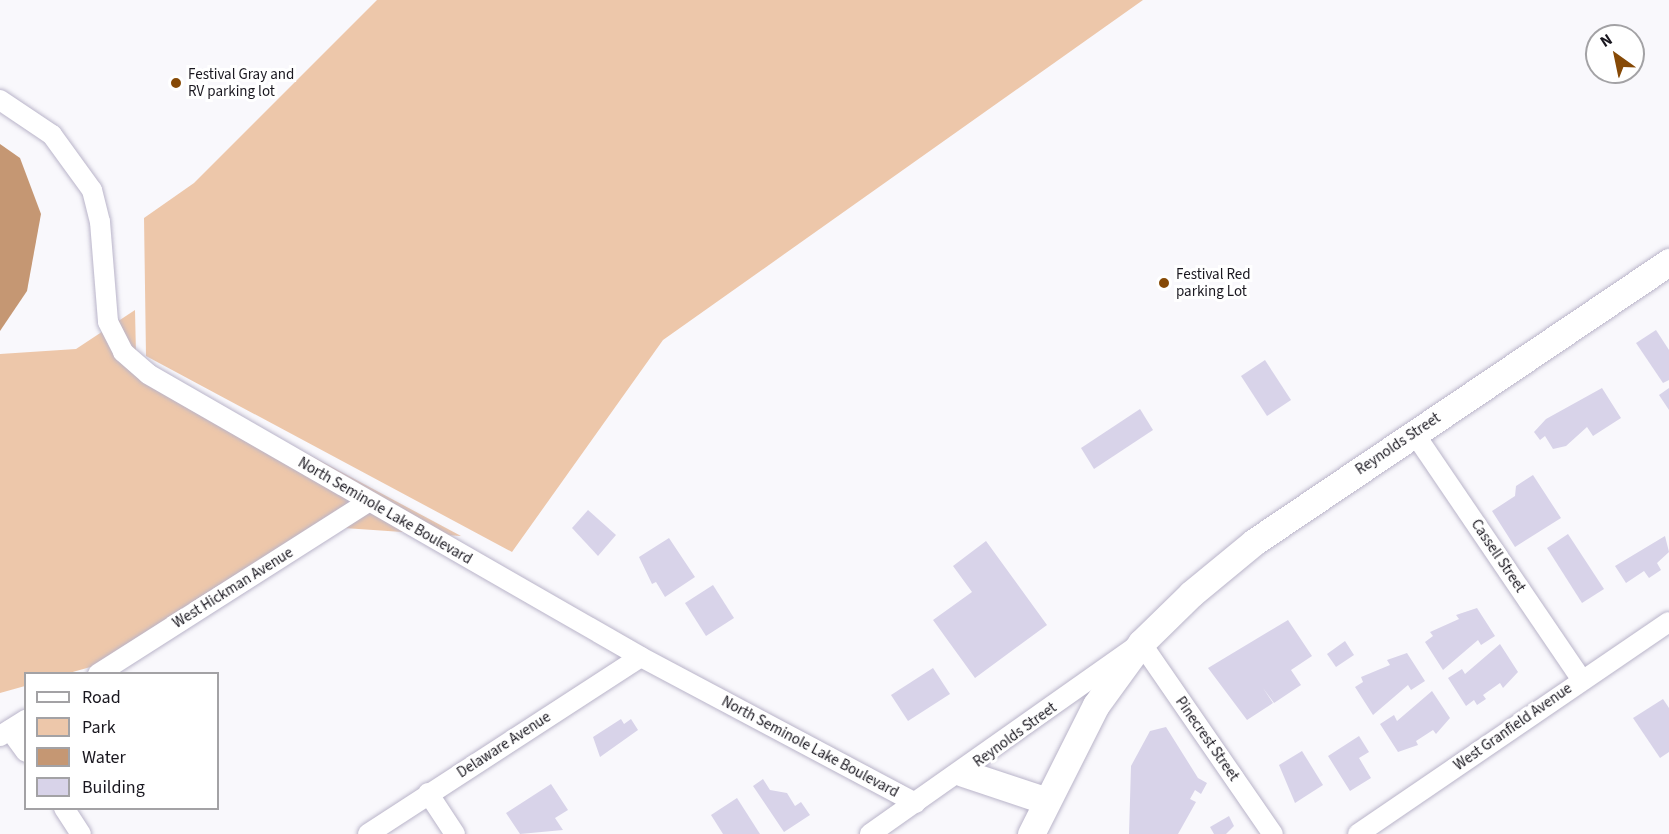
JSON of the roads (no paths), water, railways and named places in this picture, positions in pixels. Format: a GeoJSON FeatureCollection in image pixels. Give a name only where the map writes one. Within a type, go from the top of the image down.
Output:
{"type":"FeatureCollection","features":[{"type":"Feature","properties":{"kind":"main road","name":"Reynolds Street"},"geometry":{"type":"LineString","coordinates":[[1032,834],[1044,800],[1096,705],[1141,643],[1254,542],[1669,262]]}},
{"type":"Feature","properties":{"kind":"main road"},"geometry":{"type":"LineString","coordinates":[[963,773],[1044,800]]}},
{"type":"Feature","properties":{"kind":"street","name":"North Seminole Lake Boulevard"},"geometry":{"type":"LineString","coordinates":[[0,100],[52,135],[92,190],[100,222],[108,322],[123,352],[148,374],[641,657],[916,803]]}},
{"type":"Feature","properties":{"kind":"street","name":"Cassell Street"},"geometry":{"type":"LineString","coordinates":[[1414,433],[1582,680]]}},
{"type":"Feature","properties":{"kind":"street","name":"West Hickman Avenue"},"geometry":{"type":"LineString","coordinates":[[101,672],[368,502]]}},
{"type":"Feature","properties":{"kind":"street","name":"West Granfield Avenue"},"geometry":{"type":"LineString","coordinates":[[1358,834],[1669,622]]}},
{"type":"Feature","properties":{"kind":"street","name":"Reynolds Street"},"geometry":{"type":"LineString","coordinates":[[870,834],[963,773],[1141,643]]}},
{"type":"Feature","properties":{"kind":"street","name":"Pinecrest Street"},"geometry":{"type":"LineString","coordinates":[[1141,643],[1273,834]]}},
{"type":"Feature","properties":{"kind":"street","name":"Delaware Avenue"},"geometry":{"type":"LineString","coordinates":[[368,834],[641,657]]}},
{"type":"Feature","properties":{"kind":"street"},"geometry":{"type":"LineString","coordinates":[[12,728],[24,749]]}},
{"type":"Feature","properties":{"kind":"street"},"geometry":{"type":"LineString","coordinates":[[428,793],[455,834]]}},
{"type":"Feature","properties":{"kind":"street"},"geometry":{"type":"LineString","coordinates":[[65,810],[81,834]]}},
{"type":"Feature","properties":{"kind":"water"},"geometry":{"type":"Polygon","coordinates":[[[0,144],[20,158],[41,214],[27,291],[0,331],[0,144]]]}},
{"type":"Feature","properties":{"kind":"place","name":"Festival Gray and RV parking lot"},"geometry":{"type":"Point","coordinates":[176,83]}},
{"type":"Feature","properties":{"kind":"place","name":"Festival Red parking Lot"},"geometry":{"type":"Point","coordinates":[1164,283]}}]}
